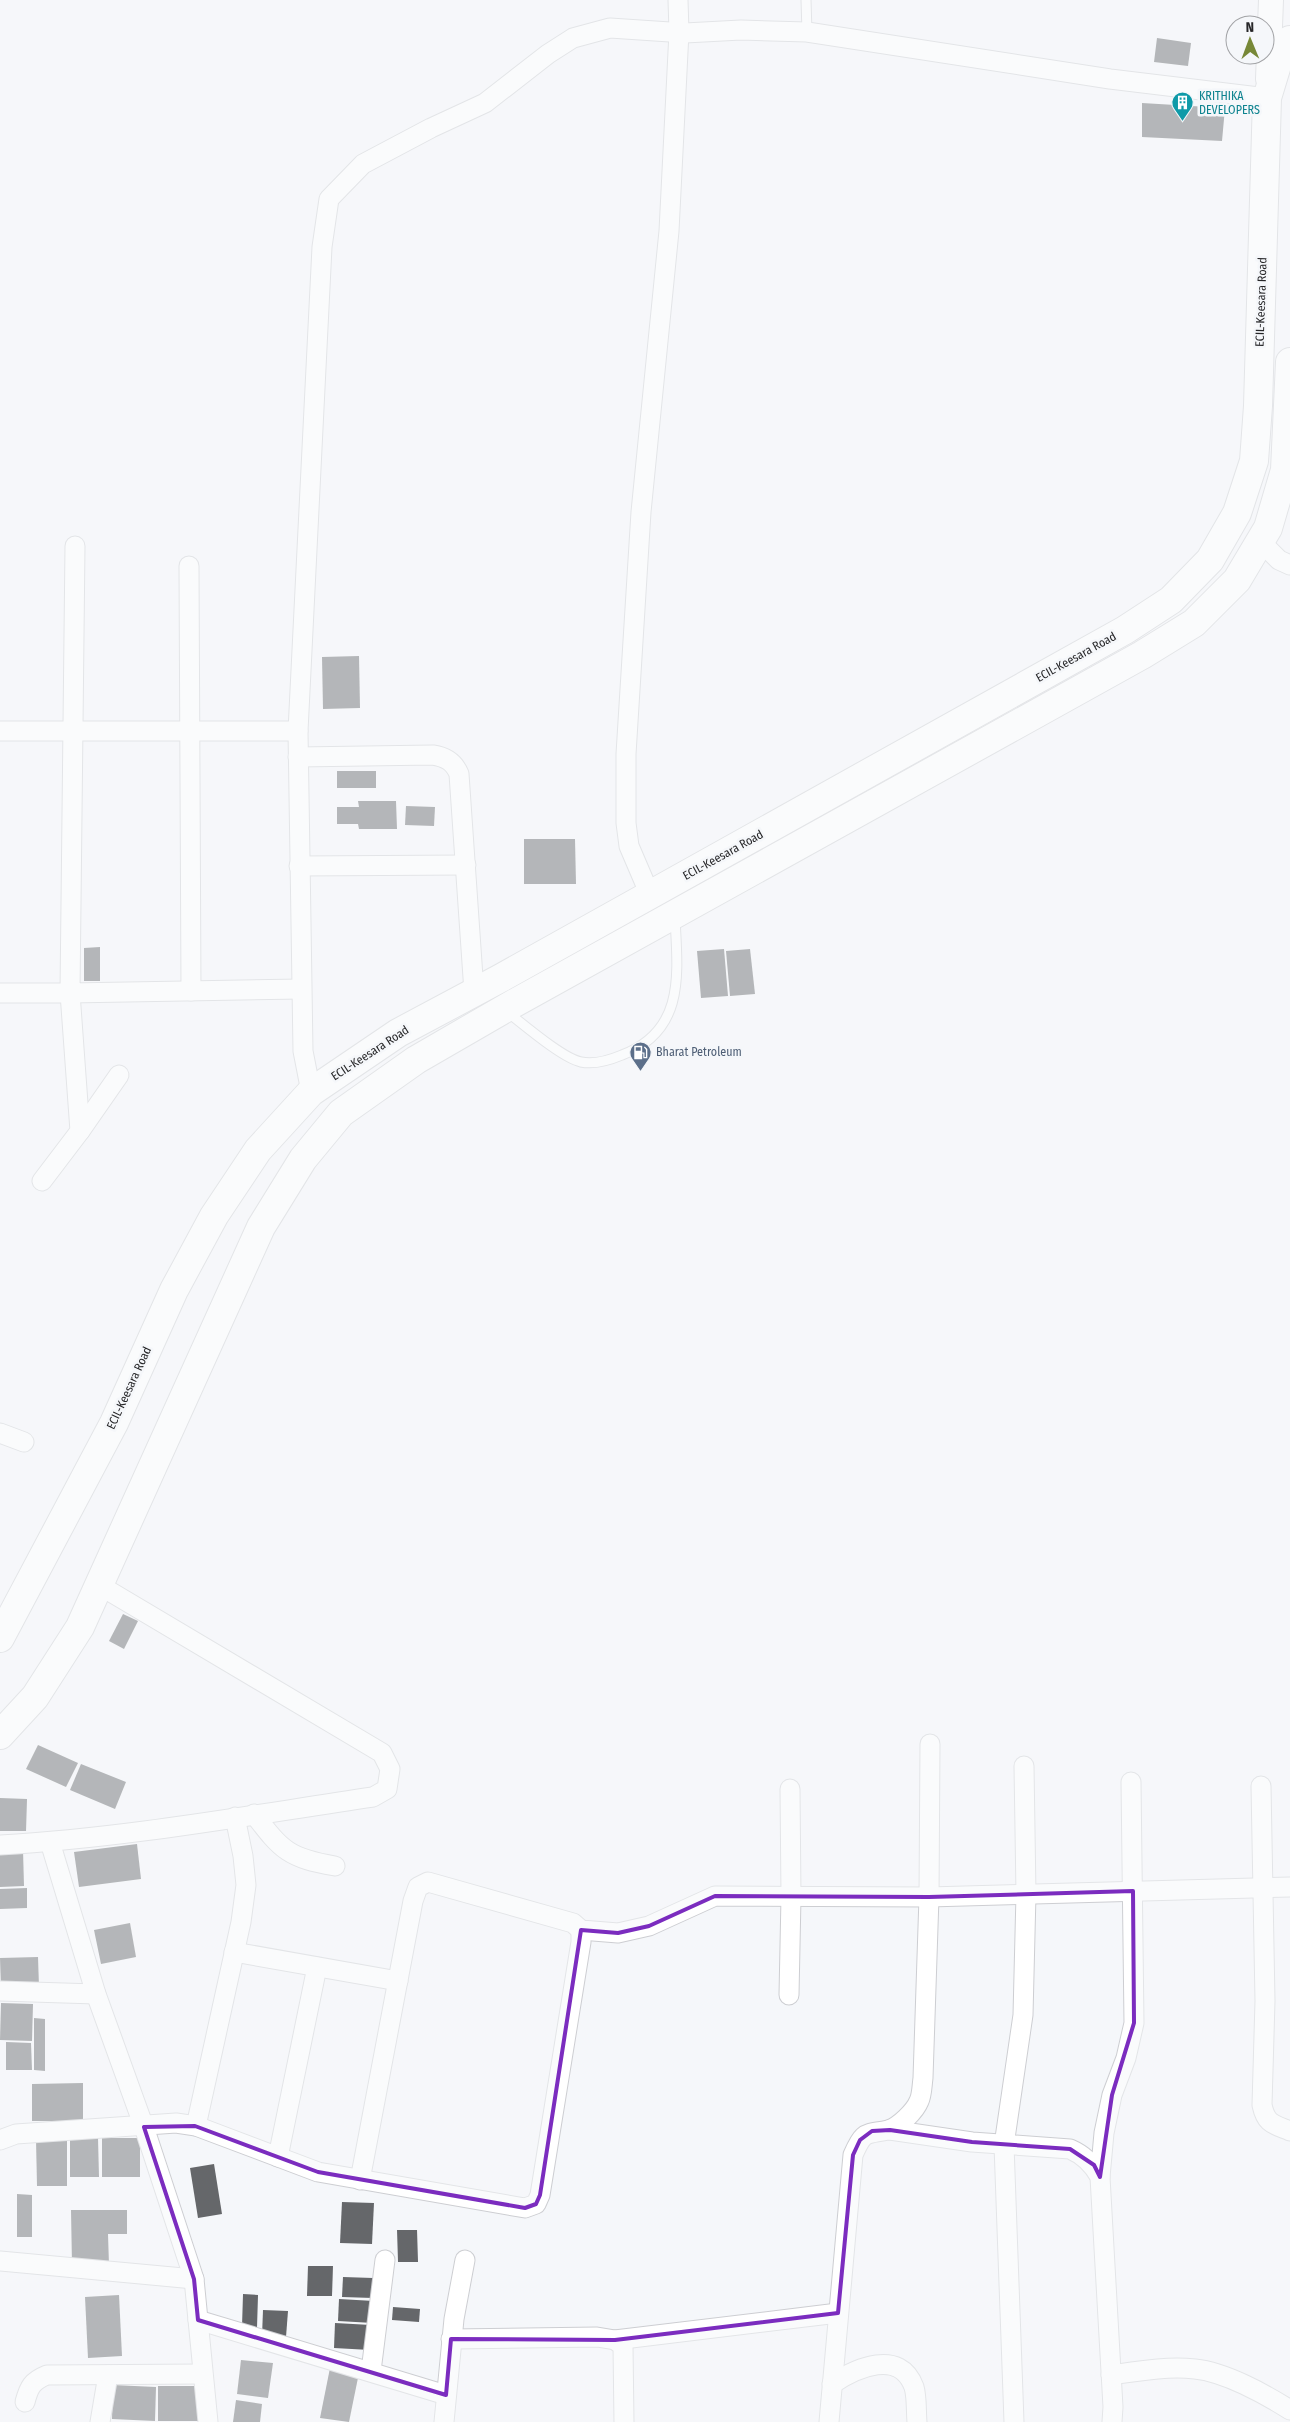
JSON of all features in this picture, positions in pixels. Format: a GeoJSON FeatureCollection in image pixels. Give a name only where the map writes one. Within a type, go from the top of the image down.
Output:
{"type":"FeatureCollection","features":[{"type":"Feature","properties":{"kind":"main road","name":"ECIL-Keesara Road"},"geometry":{"type":"LineString","coordinates":[[0,1638],[114,1423],[174,1290],[214,1216],[258,1150],[311,1092],[398,1033],[1125,630],[1171,600],[1210,560],[1237,513],[1254,461],[1258,396],[1267,98],[1280,55],[1290,40]]}},
{"type":"Feature","properties":{"kind":"main road"},"geometry":{"type":"LineString","coordinates":[[0,1735],[35,1697],[80,1627],[261,1227],[303,1159],[341,1113],[416,1060],[503,1009],[1142,655],[1194,623],[1237,580],[1268,528],[1285,470],[1290,362]]}},
{"type":"Feature","properties":{"kind":"main road"},"geometry":{"type":"LineString","coordinates":[[474,992],[503,1009]]}},
{"type":"Feature","properties":{"kind":"street"},"geometry":{"type":"LineString","coordinates":[[650,895],[634,864],[629,846],[626,822],[626,754],[641,512],[669,231],[679,32],[678,0]]}},
{"type":"Feature","properties":{"kind":"street"},"geometry":{"type":"LineString","coordinates":[[311,1092],[303,1051],[298,731],[322,247],[329,198],[363,164],[431,128],[485,104],[548,54],[573,38],[610,28],[679,32],[741,30],[807,32],[1110,79],[1267,98],[1271,0]]}},
{"type":"Feature","properties":{"kind":"street"},"geometry":{"type":"LineString","coordinates":[[1260,541],[1279,560],[1290,564]]}},
{"type":"Feature","properties":{"kind":"street"},"geometry":{"type":"LineString","coordinates":[[75,546],[75,730],[70,993],[80,1131]]}},
{"type":"Feature","properties":{"kind":"street"},"geometry":{"type":"LineString","coordinates":[[189,566],[191,991]]}},
{"type":"Feature","properties":{"kind":"street"},"geometry":{"type":"LineString","coordinates":[[0,731],[298,731]]}},
{"type":"Feature","properties":{"kind":"street"},"geometry":{"type":"LineString","coordinates":[[298,757],[433,755],[447,759],[460,774],[474,992]]}},
{"type":"Feature","properties":{"kind":"street"},"geometry":{"type":"LineString","coordinates":[[299,866],[466,865]]}},
{"type":"Feature","properties":{"kind":"street"},"geometry":{"type":"LineString","coordinates":[[0,993],[301,989]]}},
{"type":"Feature","properties":{"kind":"street"},"geometry":{"type":"LineString","coordinates":[[42,1181],[119,1075]]}},
{"type":"Feature","properties":{"kind":"street"},"geometry":{"type":"LineString","coordinates":[[0,1432],[24,1442]]}},
{"type":"Feature","properties":{"kind":"street"},"geometry":{"type":"LineString","coordinates":[[0,1845],[50,1842],[235,1817],[373,1797],[387,1789],[390,1769],[382,1754],[99,1585]]}},
{"type":"Feature","properties":{"kind":"street"},"geometry":{"type":"LineString","coordinates":[[890,2130],[909,2116],[919,2101],[923,2078],[929,1897],[930,1744]]}},
{"type":"Feature","properties":{"kind":"street"},"geometry":{"type":"LineString","coordinates":[[1014,2422],[1004,2145],[1023,2015],[1026,1894],[1024,1766]]}},
{"type":"Feature","properties":{"kind":"street"},"geometry":{"type":"LineString","coordinates":[[1112,2422],[1100,2177],[1104,2133],[1112,2094],[1126,2058],[1134,2022],[1131,1782]]}},
{"type":"Feature","properties":{"kind":"street"},"geometry":{"type":"LineString","coordinates":[[1261,1786],[1265,2001],[1262,2105],[1264,2117],[1270,2123],[1290,2131]]}},
{"type":"Feature","properties":{"kind":"street"},"geometry":{"type":"LineString","coordinates":[[789,1995],[791,1897],[790,1788]]}},
{"type":"Feature","properties":{"kind":"street"},"geometry":{"type":"LineString","coordinates":[[254,1814],[272,1839],[286,1852],[305,1861],[336,1866]]}},
{"type":"Feature","properties":{"kind":"street"},"geometry":{"type":"LineString","coordinates":[[196,2126],[234,1952],[246,1885],[243,1856],[235,1817]]}},
{"type":"Feature","properties":{"kind":"street"},"geometry":{"type":"LineString","coordinates":[[50,1842],[96,1994],[144,2127],[194,2279],[208,2422]]}},
{"type":"Feature","properties":{"kind":"street"},"geometry":{"type":"LineString","coordinates":[[360,2180],[413,1901],[418,1887],[428,1882],[573,1923],[581,1930],[618,1933],[649,1926],[715,1896],[929,1897],[1290,1887]]}},
{"type":"Feature","properties":{"kind":"street"},"geometry":{"type":"LineString","coordinates":[[0,2140],[16,2134],[144,2127],[176,2123],[196,2126],[318,2172],[525,2208],[536,2204],[542,2186],[581,1942],[581,1930]]}},
{"type":"Feature","properties":{"kind":"street"},"geometry":{"type":"LineString","coordinates":[[234,1952],[398,1981]]}},
{"type":"Feature","properties":{"kind":"street"},"geometry":{"type":"LineString","coordinates":[[278,2157],[317,1967]]}},
{"type":"Feature","properties":{"kind":"street"},"geometry":{"type":"LineString","coordinates":[[0,1992],[96,1994]]}},
{"type":"Feature","properties":{"kind":"street"},"geometry":{"type":"LineString","coordinates":[[829,2422],[854,2155],[860,2140],[872,2132],[890,2130],[972,2142],[1070,2149],[1079,2153],[1094,2165],[1100,2177]]}},
{"type":"Feature","properties":{"kind":"street"},"geometry":{"type":"LineString","coordinates":[[0,2260],[194,2279]]}},
{"type":"Feature","properties":{"kind":"street"},"geometry":{"type":"LineString","coordinates":[[371,2371],[385,2260]]}},
{"type":"Feature","properties":{"kind":"street"},"geometry":{"type":"LineString","coordinates":[[444,2422],[451,2339],[465,2260]]}},
{"type":"Feature","properties":{"kind":"street"},"geometry":{"type":"LineString","coordinates":[[451,2339],[597,2337],[615,2340],[838,2313]]}},
{"type":"Feature","properties":{"kind":"street"},"geometry":{"type":"LineString","coordinates":[[198,2320],[446,2395]]}},
{"type":"Feature","properties":{"kind":"street"},"geometry":{"type":"LineString","coordinates":[[615,2340],[623,2346],[624,2422]]}},
{"type":"Feature","properties":{"kind":"street"},"geometry":{"type":"LineString","coordinates":[[832,2384],[850,2372],[870,2365],[888,2365],[902,2369],[914,2388],[917,2422]]}},
{"type":"Feature","properties":{"kind":"street"},"geometry":{"type":"LineString","coordinates":[[1111,2375],[1172,2368],[1197,2369],[1221,2376],[1274,2400],[1290,2410]]}},
{"type":"Feature","properties":{"kind":"street"},"geometry":{"type":"LineString","coordinates":[[25,2402],[29,2387],[35,2380],[47,2375],[202,2374]]}},
{"type":"Feature","properties":{"kind":"street"},"geometry":{"type":"LineString","coordinates":[[100,2422],[108,2375]]}},
{"type":"Feature","properties":{"kind":"lane"},"geometry":{"type":"LineString","coordinates":[[806,0],[807,32]]}},
{"type":"Feature","properties":{"kind":"lane"},"geometry":{"type":"LineString","coordinates":[[503,1009],[566,1055],[582,1063],[603,1062],[639,1047],[658,1032],[671,1009],[676,986],[675,914]]}},
{"type":"Feature","properties":{"kind":"highlighted area"},"geometry":{"type":"Polygon","coordinates":[[[1133,1891],[1134,2023],[1112,2095],[1100,2177],[1094,2165],[1070,2149],[972,2142],[890,2130],[872,2131],[860,2140],[853,2155],[838,2313],[615,2340],[451,2339],[446,2395],[198,2320],[194,2279],[144,2127],[195,2126],[318,2172],[525,2208],[536,2204],[540,2195],[581,1930],[618,1933],[649,1926],[715,1896],[929,1897],[1133,1891]]]}},
{"type":"Feature","properties":{"kind":"building"},"geometry":{"type":"Polygon","coordinates":[[[1157,38],[1191,43],[1188,66],[1154,62],[1157,38]]]}},
{"type":"Feature","properties":{"kind":"building","name":"KRITHIKA DEVELOPERS"},"geometry":{"type":"Polygon","coordinates":[[[1142,103],[1225,108],[1222,141],[1142,137],[1142,103]]]}},
{"type":"Feature","properties":{"kind":"building"},"geometry":{"type":"Polygon","coordinates":[[[359,656],[360,708],[323,709],[322,657],[359,656]]]}},
{"type":"Feature","properties":{"kind":"building"},"geometry":{"type":"Polygon","coordinates":[[[337,771],[376,771],[376,788],[337,788],[337,771]]]}},
{"type":"Feature","properties":{"kind":"building"},"geometry":{"type":"Polygon","coordinates":[[[358,801],[396,801],[397,829],[359,829],[358,824],[337,824],[337,807],[359,807],[358,801]]]}},
{"type":"Feature","properties":{"kind":"building"},"geometry":{"type":"Polygon","coordinates":[[[406,806],[435,807],[434,826],[405,825],[406,806]]]}},
{"type":"Feature","properties":{"kind":"building"},"geometry":{"type":"Polygon","coordinates":[[[524,839],[575,839],[576,884],[524,884],[524,839]]]}},
{"type":"Feature","properties":{"kind":"building"},"geometry":{"type":"Polygon","coordinates":[[[100,947],[100,981],[84,981],[84,948],[100,947]]]}},
{"type":"Feature","properties":{"kind":"building"},"geometry":{"type":"Polygon","coordinates":[[[724,949],[728,996],[701,998],[697,951],[724,949]]]}},
{"type":"Feature","properties":{"kind":"building"},"geometry":{"type":"Polygon","coordinates":[[[750,949],[755,994],[730,996],[726,951],[750,949]]]}},
{"type":"Feature","properties":{"kind":"building"},"geometry":{"type":"Polygon","coordinates":[[[123,1614],[138,1621],[124,1649],[109,1641],[123,1614]]]}},
{"type":"Feature","properties":{"kind":"building"},"geometry":{"type":"Polygon","coordinates":[[[38,1745],[78,1763],[66,1787],[26,1769],[38,1745]]]}},
{"type":"Feature","properties":{"kind":"building"},"geometry":{"type":"Polygon","coordinates":[[[81,1764],[126,1782],[115,1809],[70,1790],[81,1764]]]}},
{"type":"Feature","properties":{"kind":"building"},"geometry":{"type":"Polygon","coordinates":[[[0,1798],[27,1799],[26,1831],[0,1831],[0,1798]]]}},
{"type":"Feature","properties":{"kind":"building"},"geometry":{"type":"Polygon","coordinates":[[[137,1844],[141,1879],[79,1887],[74,1852],[137,1844]]]}},
{"type":"Feature","properties":{"kind":"building"},"geometry":{"type":"Polygon","coordinates":[[[23,1850],[24,1886],[0,1887],[0,1851],[23,1850]]]}},
{"type":"Feature","properties":{"kind":"building"},"geometry":{"type":"Polygon","coordinates":[[[27,1888],[27,1908],[0,1909],[0,1889],[27,1888]]]}},
{"type":"Feature","properties":{"kind":"building"},"geometry":{"type":"Polygon","coordinates":[[[130,1923],[136,1957],[101,1964],[94,1930],[130,1923]]]}},
{"type":"Feature","properties":{"kind":"building"},"geometry":{"type":"Polygon","coordinates":[[[38,1957],[39,1987],[1,1988],[0,1958],[38,1957]]]}},
{"type":"Feature","properties":{"kind":"building"},"geometry":{"type":"Polygon","coordinates":[[[1,2003],[33,2004],[32,2041],[0,2040],[1,2003]]]}},
{"type":"Feature","properties":{"kind":"building"},"geometry":{"type":"Polygon","coordinates":[[[34,2018],[45,2019],[45,2071],[34,2070],[34,2018]]]}},
{"type":"Feature","properties":{"kind":"building"},"geometry":{"type":"Polygon","coordinates":[[[6,2042],[31,2043],[32,2070],[6,2070],[6,2042]]]}},
{"type":"Feature","properties":{"kind":"building"},"geometry":{"type":"Polygon","coordinates":[[[83,2083],[83,2121],[32,2121],[32,2084],[83,2083]]]}},
{"type":"Feature","properties":{"kind":"building"},"geometry":{"type":"Polygon","coordinates":[[[98,2138],[99,2177],[70,2177],[70,2139],[98,2138]]]}},
{"type":"Feature","properties":{"kind":"building"},"geometry":{"type":"Polygon","coordinates":[[[102,2138],[140,2138],[140,2177],[102,2177],[102,2138]]]}},
{"type":"Feature","properties":{"kind":"building"},"geometry":{"type":"Polygon","coordinates":[[[36,2139],[67,2139],[67,2186],[37,2186],[36,2139]]]}},
{"type":"Feature","properties":{"kind":"building"},"geometry":{"type":"Polygon","coordinates":[[[214,2164],[222,2214],[198,2218],[190,2168],[214,2164]]]}},
{"type":"Feature","properties":{"kind":"building"},"geometry":{"type":"Polygon","coordinates":[[[17,2194],[32,2195],[32,2237],[17,2237],[17,2194]]]}},
{"type":"Feature","properties":{"kind":"building"},"geometry":{"type":"Polygon","coordinates":[[[342,2202],[374,2203],[372,2244],[340,2243],[342,2202]]]}},
{"type":"Feature","properties":{"kind":"building"},"geometry":{"type":"Polygon","coordinates":[[[71,2210],[127,2210],[127,2234],[108,2234],[109,2265],[72,2265],[71,2210]]]}},
{"type":"Feature","properties":{"kind":"building"},"geometry":{"type":"Polygon","coordinates":[[[397,2230],[417,2230],[418,2262],[398,2262],[397,2230]]]}},
{"type":"Feature","properties":{"kind":"building"},"geometry":{"type":"Polygon","coordinates":[[[308,2266],[333,2266],[332,2296],[307,2296],[308,2266]]]}},
{"type":"Feature","properties":{"kind":"building"},"geometry":{"type":"Polygon","coordinates":[[[343,2277],[373,2278],[373,2298],[342,2297],[343,2277]]]}},
{"type":"Feature","properties":{"kind":"building"},"geometry":{"type":"Polygon","coordinates":[[[243,2294],[258,2295],[257,2327],[242,2327],[243,2294]]]}},
{"type":"Feature","properties":{"kind":"building"},"geometry":{"type":"Polygon","coordinates":[[[119,2295],[122,2356],[88,2358],[85,2297],[119,2295]]]}},
{"type":"Feature","properties":{"kind":"building"},"geometry":{"type":"Polygon","coordinates":[[[339,2299],[374,2301],[373,2323],[338,2321],[339,2299]]]}},
{"type":"Feature","properties":{"kind":"building"},"geometry":{"type":"Polygon","coordinates":[[[393,2307],[420,2309],[419,2322],[392,2320],[393,2307]]]}},
{"type":"Feature","properties":{"kind":"building"},"geometry":{"type":"Polygon","coordinates":[[[263,2310],[288,2311],[286,2337],[262,2336],[263,2310]]]}},
{"type":"Feature","properties":{"kind":"building"},"geometry":{"type":"Polygon","coordinates":[[[335,2323],[371,2325],[370,2350],[334,2348],[335,2323]]]}},
{"type":"Feature","properties":{"kind":"building"},"geometry":{"type":"Polygon","coordinates":[[[241,2360],[273,2363],[268,2398],[237,2394],[241,2360]]]}},
{"type":"Feature","properties":{"kind":"building"},"geometry":{"type":"Polygon","coordinates":[[[331,2363],[360,2368],[349,2422],[320,2418],[331,2363]]]}},
{"type":"Feature","properties":{"kind":"building"},"geometry":{"type":"Polygon","coordinates":[[[113,2385],[156,2387],[155,2421],[112,2419],[113,2385]]]}},
{"type":"Feature","properties":{"kind":"building"},"geometry":{"type":"Polygon","coordinates":[[[158,2386],[198,2386],[198,2421],[158,2421],[158,2386]]]}},
{"type":"Feature","properties":{"kind":"building"},"geometry":{"type":"Polygon","coordinates":[[[236,2400],[262,2404],[260,2422],[233,2422],[236,2400]]]}},
{"type":"Feature","properties":{"kind":"place","name":"KRITHIKA DEVELOPERS"},"geometry":{"type":"Point","coordinates":[1183,122]}},
{"type":"Feature","properties":{"kind":"place","name":"Bharat Petroleum"},"geometry":{"type":"Point","coordinates":[640,1071]}}]}
